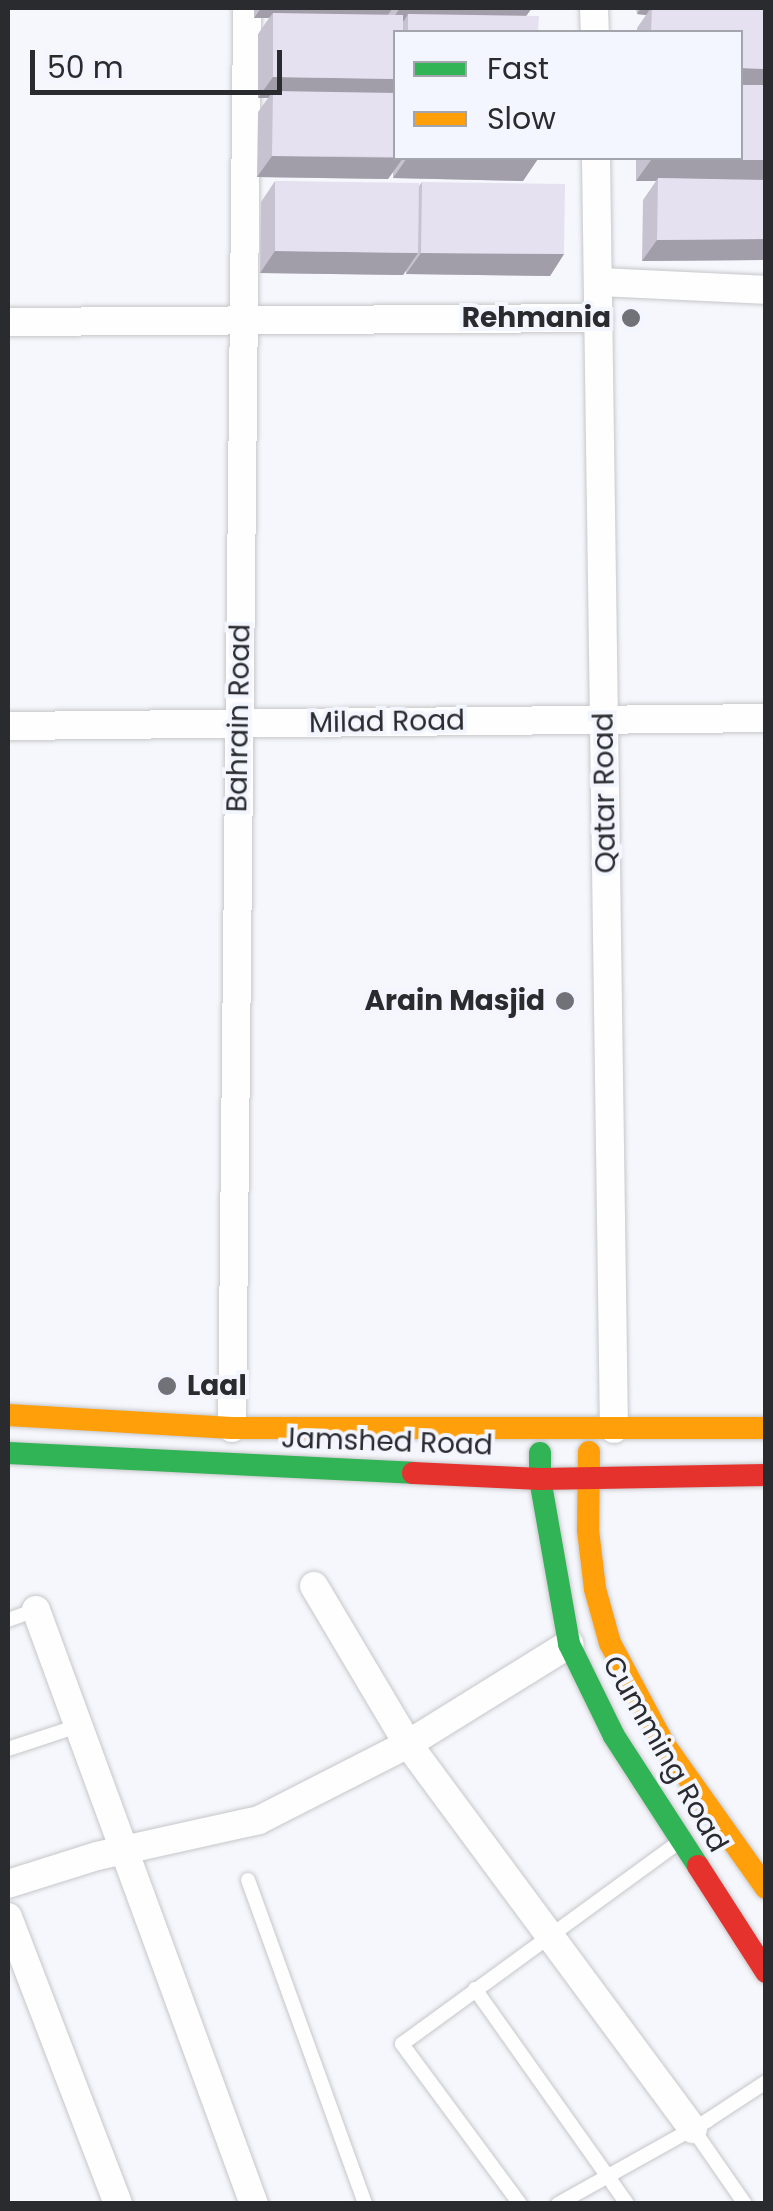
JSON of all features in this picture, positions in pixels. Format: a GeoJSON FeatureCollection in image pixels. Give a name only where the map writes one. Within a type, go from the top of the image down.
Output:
{"type":"FeatureCollection","features":[{"type":"Feature","properties":{"kind":"main road","name":"Jamshed Road"},"geometry":{"type":"LineString","coordinates":[[8,1415],[232,1428],[766,1428]]}},
{"type":"Feature","properties":{"kind":"main road","name":"Cumming Road"},"geometry":{"type":"LineString","coordinates":[[602,1429],[587,1478],[595,1589],[610,1643],[664,1744],[766,1888]]}},
{"type":"Feature","properties":{"kind":"main road","name":"Cumming Road"},"geometry":{"type":"LineString","coordinates":[[541,1430],[540,1478],[569,1644],[614,1736],[678,1842],[766,1972]]}},
{"type":"Feature","properties":{"kind":"main road","name":"Jamshed Road"},"geometry":{"type":"LineString","coordinates":[[8,1453],[540,1478],[766,1475]]}},
{"type":"Feature","properties":{"kind":"street","name":"Bahrain Road"},"geometry":{"type":"LineString","coordinates":[[232,1428],[247,8]]}},
{"type":"Feature","properties":{"kind":"street","name":"Qatar Road"},"geometry":{"type":"LineString","coordinates":[[596,160],[604,719],[602,1429]]}},
{"type":"Feature","properties":{"kind":"street"},"geometry":{"type":"LineString","coordinates":[[598,282],[766,290]]}},
{"type":"Feature","properties":{"kind":"street"},"geometry":{"type":"LineString","coordinates":[[8,322],[599,318]]}},
{"type":"Feature","properties":{"kind":"street","name":"Milad Road"},"geometry":{"type":"LineString","coordinates":[[8,726],[766,718]]}},
{"type":"Feature","properties":{"kind":"street"},"geometry":{"type":"LineString","coordinates":[[314,1586],[408,1744],[693,2129]]}},
{"type":"Feature","properties":{"kind":"street"},"geometry":{"type":"LineString","coordinates":[[36,1610],[254,2204]]}},
{"type":"Feature","properties":{"kind":"street"},"geometry":{"type":"LineString","coordinates":[[8,1884],[122,1850],[258,1820],[408,1744],[569,1644]]}},
{"type":"Feature","properties":{"kind":"street"},"geometry":{"type":"LineString","coordinates":[[8,1917],[118,2204]]}},
{"type":"Feature","properties":{"kind":"lane"},"geometry":{"type":"LineString","coordinates":[[8,1620],[36,1610]]}},
{"type":"Feature","properties":{"kind":"lane"},"geometry":{"type":"LineString","coordinates":[[8,1749],[78,1726]]}},
{"type":"Feature","properties":{"kind":"lane"},"geometry":{"type":"LineString","coordinates":[[520,2204],[402,2044],[678,1842]]}},
{"type":"Feature","properties":{"kind":"lane"},"geometry":{"type":"LineString","coordinates":[[248,1880],[366,2204]]}},
{"type":"Feature","properties":{"kind":"lane"},"geometry":{"type":"LineString","coordinates":[[475,1989],[627,2204]]}},
{"type":"Feature","properties":{"kind":"lane"},"geometry":{"type":"LineString","coordinates":[[558,2204],[693,2129],[766,2082]]}},
{"type":"Feature","properties":{"kind":"lane"},"geometry":{"type":"LineString","coordinates":[[693,2129],[744,2204]]}},
{"type":"Feature","properties":{"kind":"building"},"geometry":{"type":"Polygon","coordinates":[[[652,8],[766,8],[766,69],[743,68],[743,30],[651,30],[652,8]]]}},
{"type":"Feature","properties":{"kind":"building"},"geometry":{"type":"Polygon","coordinates":[[[273,13],[403,15],[403,30],[393,30],[393,79],[273,77],[273,13]]]}},
{"type":"Feature","properties":{"kind":"building"},"geometry":{"type":"Polygon","coordinates":[[[408,14],[539,16],[538,30],[408,30],[408,14]]]}},
{"type":"Feature","properties":{"kind":"building"},"geometry":{"type":"Polygon","coordinates":[[[743,85],[766,85],[766,160],[743,160],[743,85]]]}},
{"type":"Feature","properties":{"kind":"building"},"geometry":{"type":"Polygon","coordinates":[[[273,91],[393,93],[393,157],[272,156],[273,91]]]}},
{"type":"Feature","properties":{"kind":"building"},"geometry":{"type":"Polygon","coordinates":[[[658,178],[766,180],[766,239],[657,240],[658,178]]]}},
{"type":"Feature","properties":{"kind":"building"},"geometry":{"type":"Polygon","coordinates":[[[275,181],[419,183],[418,253],[275,251],[275,181]]]}},
{"type":"Feature","properties":{"kind":"building"},"geometry":{"type":"Polygon","coordinates":[[[422,182],[565,184],[564,254],[421,253],[422,182]]]}},
{"type":"Feature","properties":{"kind":"traffic: fast"},"geometry":{"type":"LineString","coordinates":[[8,1453],[413,1473]]}},
{"type":"Feature","properties":{"kind":"traffic: fast"},"geometry":{"type":"LineString","coordinates":[[540,1453],[540,1479],[569,1644],[614,1736],[698,1866]]}},
{"type":"Feature","properties":{"kind":"traffic: slow"},"geometry":{"type":"LineString","coordinates":[[8,1415],[232,1428],[766,1428]]}},
{"type":"Feature","properties":{"kind":"traffic: slow"},"geometry":{"type":"LineString","coordinates":[[589,1452],[588,1530],[595,1589],[610,1643],[664,1744],[766,1888]]}},
{"type":"Feature","properties":{"kind":"traffic: jam"},"geometry":{"type":"LineString","coordinates":[[413,1473],[540,1479],[766,1475]]}},
{"type":"Feature","properties":{"kind":"traffic: jam"},"geometry":{"type":"LineString","coordinates":[[698,1866],[766,1972]]}},
{"type":"Feature","properties":{"kind":"place","name":"Rehmania"},"geometry":{"type":"Point","coordinates":[631,318]}},
{"type":"Feature","properties":{"kind":"place","name":"Arain Masjid"},"geometry":{"type":"Point","coordinates":[565,1001]}},
{"type":"Feature","properties":{"kind":"place","name":"Laal"},"geometry":{"type":"Point","coordinates":[167,1386]}}]}
